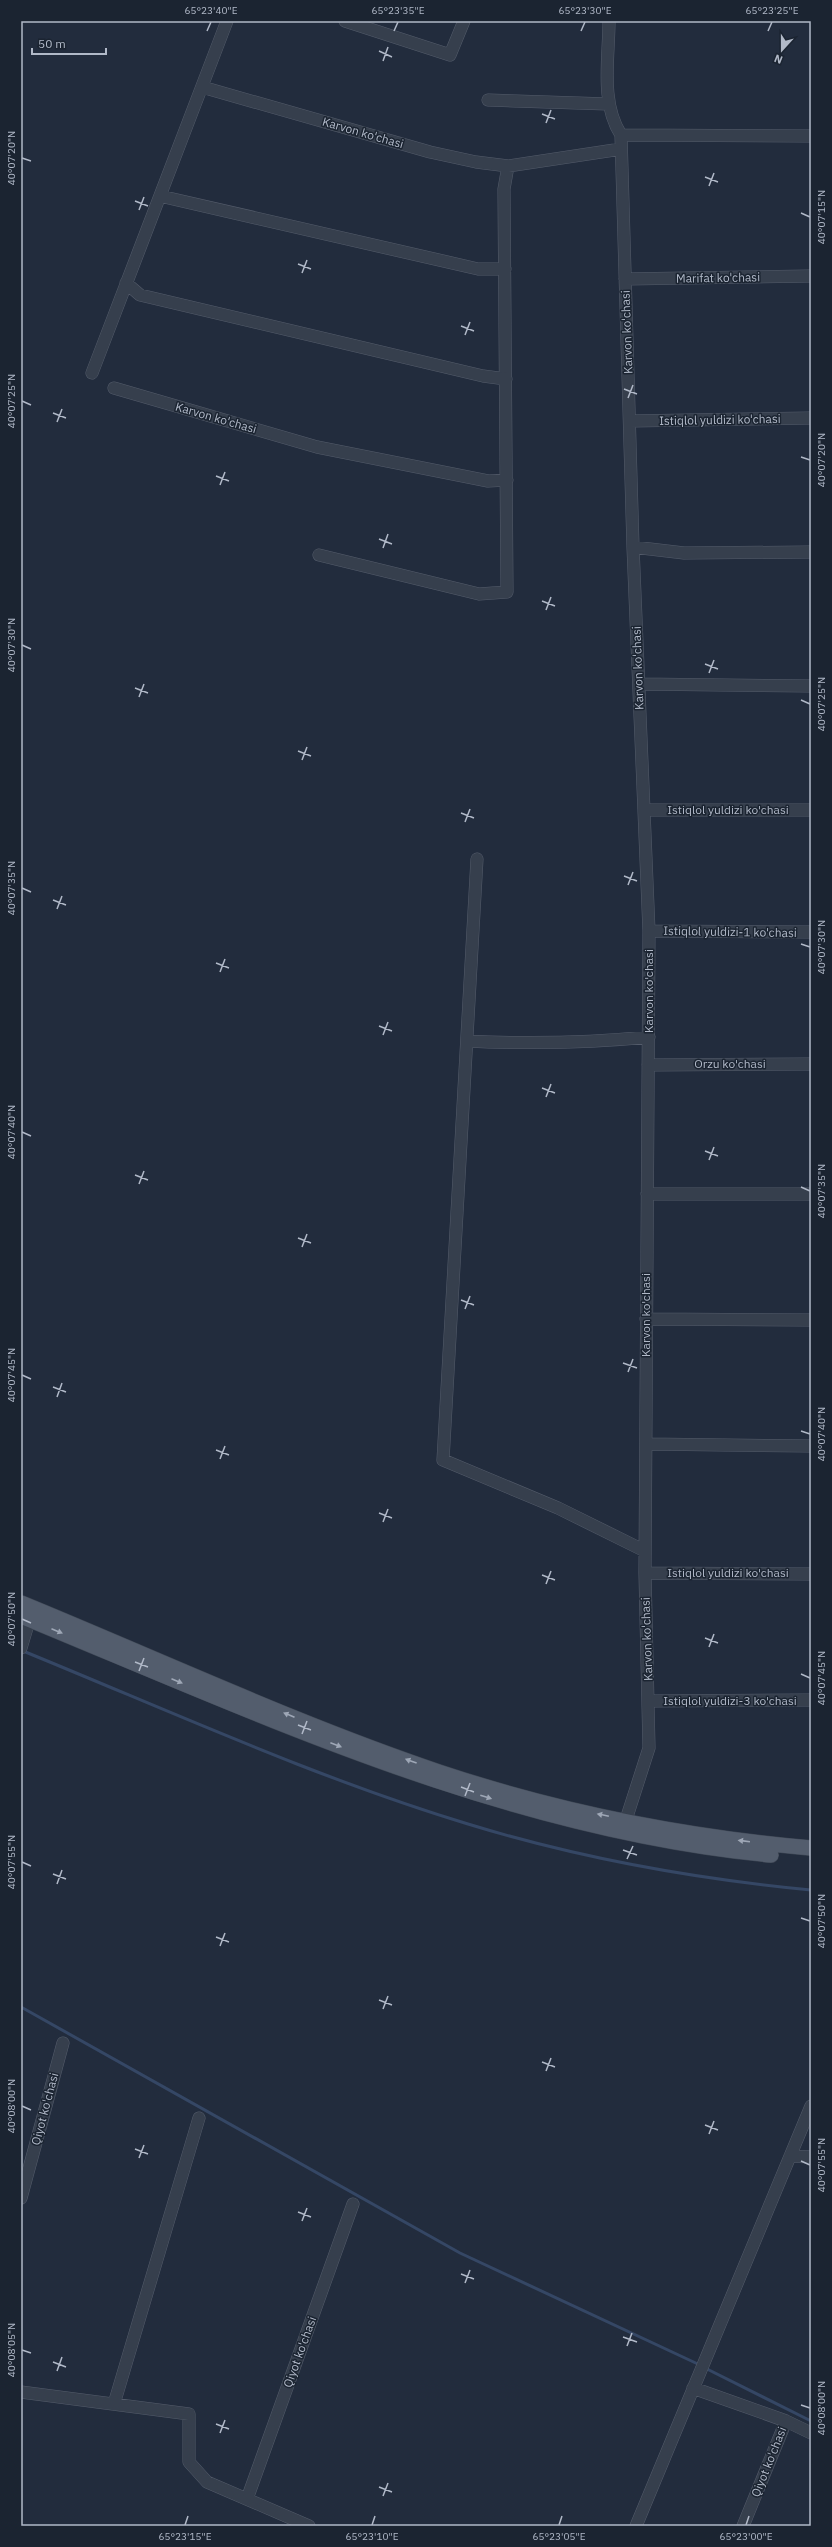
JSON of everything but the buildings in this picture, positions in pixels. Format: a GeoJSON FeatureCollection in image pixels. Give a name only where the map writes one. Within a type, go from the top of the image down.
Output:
{"type":"FeatureCollection","features":[{"type":"Feature","properties":{"kind":"main road"},"geometry":{"type":"LineString","coordinates":[[26,1612],[322,1728],[439,1772],[533,1800],[722,1849],[811,1858]]}},
{"type":"Feature","properties":{"kind":"main road"},"geometry":{"type":"LineString","coordinates":[[625,1825],[811,1848]]}},
{"type":"Feature","properties":{"kind":"street"},"geometry":{"type":"LineString","coordinates":[[92,373],[227,21]]}},
{"type":"Feature","properties":{"kind":"street"},"geometry":{"type":"LineString","coordinates":[[345,21],[450,54],[464,21]]}},
{"type":"Feature","properties":{"kind":"street","name":"Karvon ko'chasi"},"geometry":{"type":"LineString","coordinates":[[610,21],[608,104],[613,122],[621,135],[634,547],[649,931],[645,1551],[649,1748],[625,1825]]}},
{"type":"Feature","properties":{"kind":"street","name":"Karvon ko'chasi"},"geometry":{"type":"LineString","coordinates":[[202,87],[430,152],[476,162],[508,166],[621,149]]}},
{"type":"Feature","properties":{"kind":"street"},"geometry":{"type":"LineString","coordinates":[[488,100],[608,104]]}},
{"type":"Feature","properties":{"kind":"street"},"geometry":{"type":"LineString","coordinates":[[621,135],[811,136]]}},
{"type":"Feature","properties":{"kind":"street"},"geometry":{"type":"LineString","coordinates":[[319,555],[479,594],[508,592],[504,189],[508,166]]}},
{"type":"Feature","properties":{"kind":"street"},"geometry":{"type":"LineString","coordinates":[[160,196],[478,269],[505,268]]}},
{"type":"Feature","properties":{"kind":"street","name":"Marifat ko'chasi"},"geometry":{"type":"LineString","coordinates":[[625,280],[811,276]]}},
{"type":"Feature","properties":{"kind":"street"},"geometry":{"type":"LineString","coordinates":[[126,283],[140,295],[483,376],[506,379]]}},
{"type":"Feature","properties":{"kind":"street","name":"Karvon ko'chasi"},"geometry":{"type":"LineString","coordinates":[[114,388],[317,447],[488,481],[506,480]]}},
{"type":"Feature","properties":{"kind":"street","name":"Istiqlol yuldizi ko'chasi"},"geometry":{"type":"LineString","coordinates":[[630,421],[811,418]]}},
{"type":"Feature","properties":{"kind":"street"},"geometry":{"type":"LineString","coordinates":[[634,547],[684,554],[811,552]]}},
{"type":"Feature","properties":{"kind":"street"},"geometry":{"type":"LineString","coordinates":[[639,684],[811,686]]}},
{"type":"Feature","properties":{"kind":"street","name":"Istiqlol yuldizi ko'chasi"},"geometry":{"type":"LineString","coordinates":[[644,810],[811,810]]}},
{"type":"Feature","properties":{"kind":"street"},"geometry":{"type":"LineString","coordinates":[[477,859],[443,1460],[558,1508],[645,1551]]}},
{"type":"Feature","properties":{"kind":"street","name":"Istiqlol yuldizi-1 ko'chasi"},"geometry":{"type":"LineString","coordinates":[[649,931],[811,932]]}},
{"type":"Feature","properties":{"kind":"street"},"geometry":{"type":"LineString","coordinates":[[466,1041],[532,1045],[581,1044],[648,1037]]}},
{"type":"Feature","properties":{"kind":"street","name":"Orzu ko'chasi"},"geometry":{"type":"LineString","coordinates":[[648,1065],[811,1064]]}},
{"type":"Feature","properties":{"kind":"street"},"geometry":{"type":"LineString","coordinates":[[647,1194],[811,1194]]}},
{"type":"Feature","properties":{"kind":"street"},"geometry":{"type":"LineString","coordinates":[[646,1319],[811,1320]]}},
{"type":"Feature","properties":{"kind":"street"},"geometry":{"type":"LineString","coordinates":[[646,1444],[811,1446]]}},
{"type":"Feature","properties":{"kind":"street","name":"Istiqlol yuldizi ko'chasi"},"geometry":{"type":"LineString","coordinates":[[645,1573],[811,1574]]}},
{"type":"Feature","properties":{"kind":"street"},"geometry":{"type":"LineString","coordinates":[[23,1643],[26,1612]]}},
{"type":"Feature","properties":{"kind":"street","name":"Istiqlol yuldizi-3 ko'chasi"},"geometry":{"type":"LineString","coordinates":[[649,1701],[811,1700]]}},
{"type":"Feature","properties":{"kind":"street","name":"Qiyot ko'chasi"},"geometry":{"type":"LineString","coordinates":[[21,2198],[63,2043]]}},
{"type":"Feature","properties":{"kind":"street"},"geometry":{"type":"LineString","coordinates":[[636,2526],[692,2388],[709,2352],[811,2106]]}},
{"type":"Feature","properties":{"kind":"street"},"geometry":{"type":"LineString","coordinates":[[114,2404],[199,2118]]}},
{"type":"Feature","properties":{"kind":"street"},"geometry":{"type":"LineString","coordinates":[[790,2156],[811,2158]]}},
{"type":"Feature","properties":{"kind":"street","name":"Qiyot ko'chasi"},"geometry":{"type":"LineString","coordinates":[[247,2499],[353,2204]]}},
{"type":"Feature","properties":{"kind":"street","name":"Qiyot ko'chasi"},"geometry":{"type":"LineString","coordinates":[[692,2388],[786,2421],[811,2433]]}},
{"type":"Feature","properties":{"kind":"street"},"geometry":{"type":"LineString","coordinates":[[21,2392],[189,2414],[189,2462],[207,2482],[309,2526]]}},
{"type":"Feature","properties":{"kind":"street","name":"Qiyot ko'chasi"},"geometry":{"type":"LineString","coordinates":[[743,2526],[786,2421]]}},
{"type":"Feature","properties":{"kind":"waterway"},"geometry":{"type":"LineString","coordinates":[[23,1651],[299,1765],[411,1806],[468,1824],[552,1847],[638,1866],[724,1880],[811,1890]]}},
{"type":"Feature","properties":{"kind":"waterway"},"geometry":{"type":"LineString","coordinates":[[21,2007],[460,2253],[700,2365]]}},
{"type":"Feature","properties":{"kind":"waterway"},"geometry":{"type":"LineString","coordinates":[[705,2368],[811,2421]]}}]}
